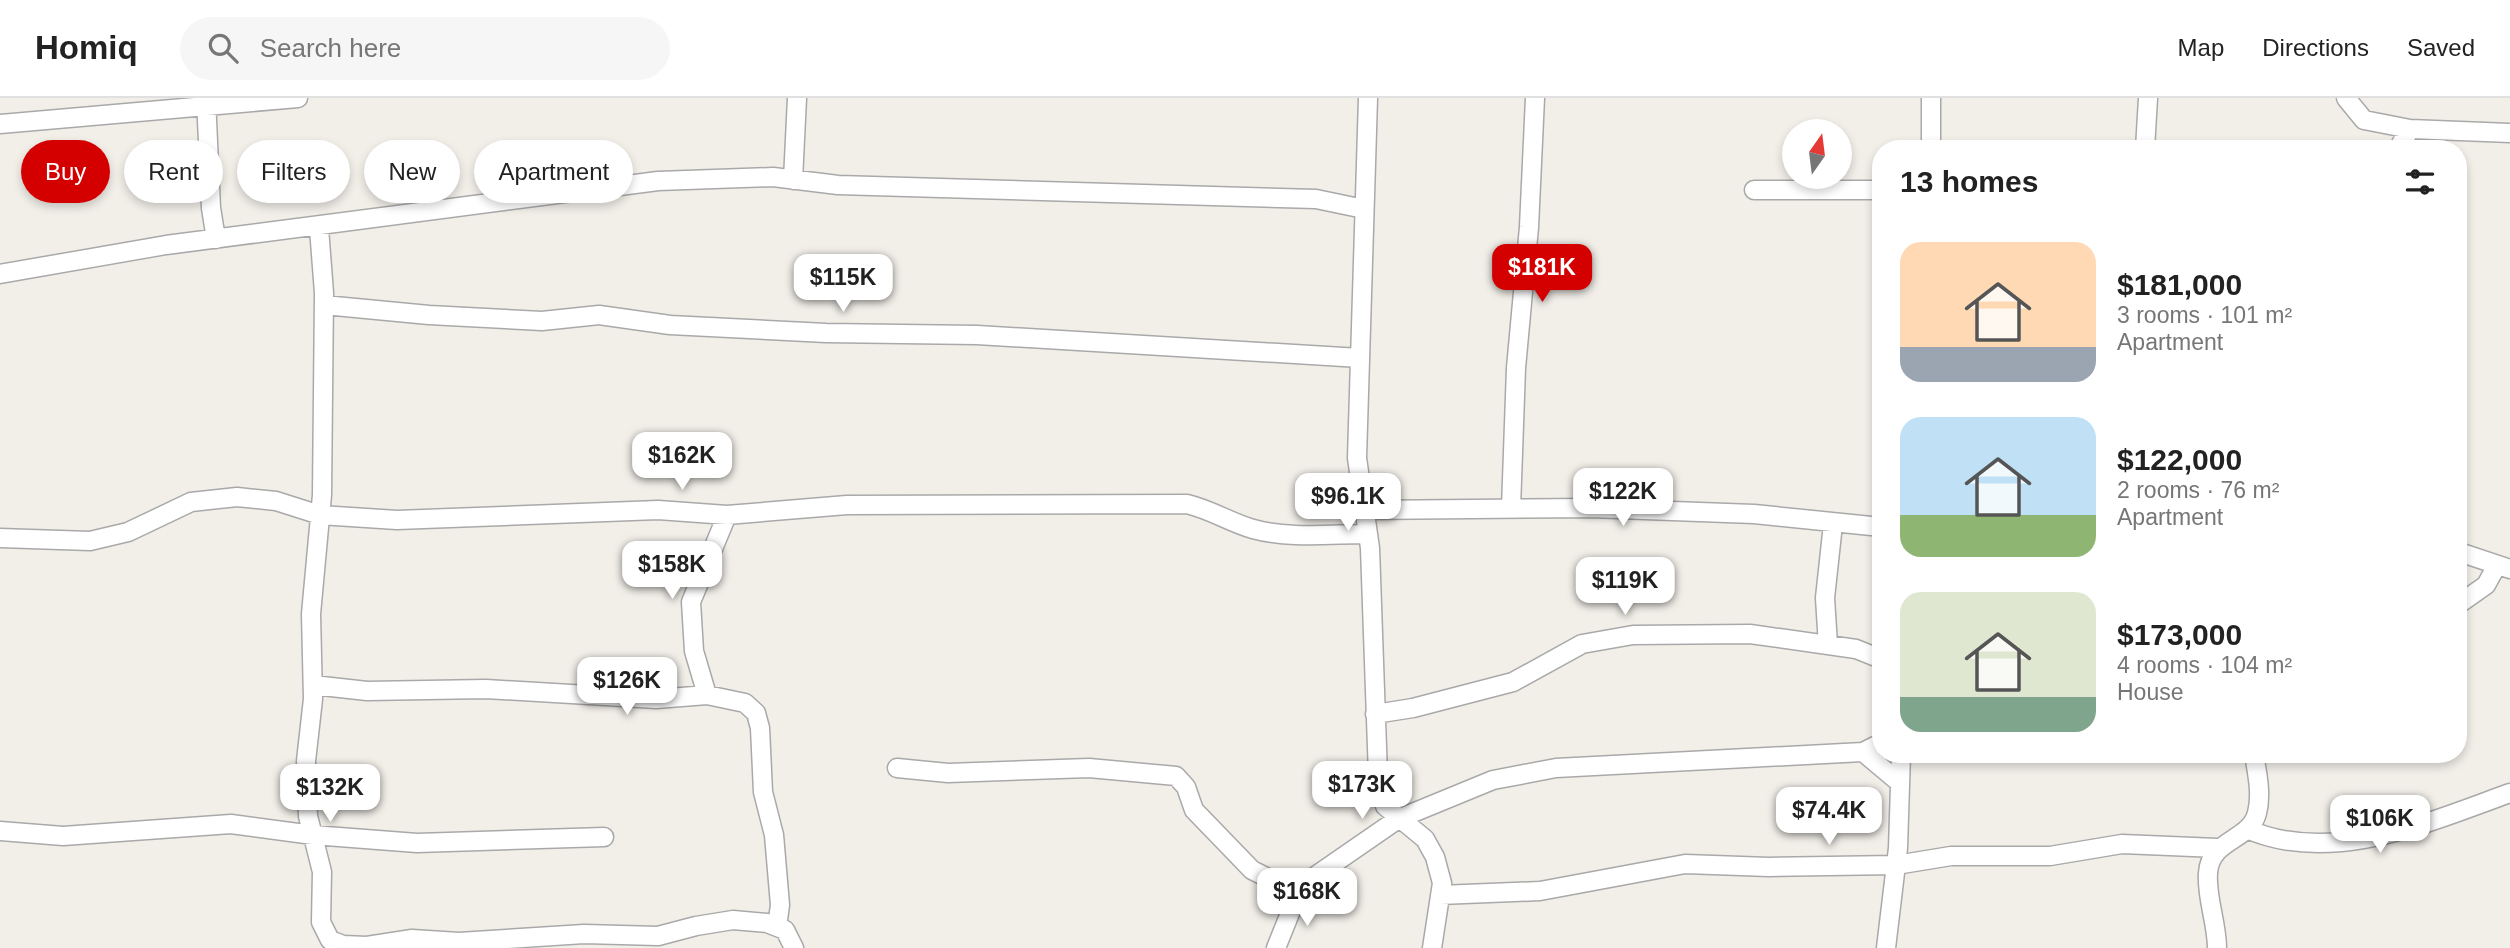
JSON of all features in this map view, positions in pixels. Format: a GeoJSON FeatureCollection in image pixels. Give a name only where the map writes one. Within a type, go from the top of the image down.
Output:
{"type":"FeatureCollection","features":[{"type":"Feature","properties":{"kind":"street"},"geometry":{"type":"LineString","coordinates":[[0,124],[206,102],[298,98]]}},
{"type":"Feature","properties":{"kind":"street"},"geometry":{"type":"LineString","coordinates":[[793,180],[797,98]]}},
{"type":"Feature","properties":{"kind":"street"},"geometry":{"type":"LineString","coordinates":[[1368,98],[1357,458],[1368,534],[1380,792],[1385,806],[1425,839],[1435,857],[1442,883],[1432,948]]}},
{"type":"Feature","properties":{"kind":"street"},"geometry":{"type":"LineString","coordinates":[[1511,508],[1516,368],[1529,227],[1535,98]]}},
{"type":"Feature","properties":{"kind":"street"},"geometry":{"type":"LineString","coordinates":[[1931,98],[1931,140]]}},
{"type":"Feature","properties":{"kind":"street"},"geometry":{"type":"LineString","coordinates":[[2146,140],[2148,98]]}},
{"type":"Feature","properties":{"kind":"street"},"geometry":{"type":"LineString","coordinates":[[2346,98],[2364,120],[2410,130],[2510,133]]}},
{"type":"Feature","properties":{"kind":"street"},"geometry":{"type":"LineString","coordinates":[[206,102],[211,208],[216,239]]}},
{"type":"Feature","properties":{"kind":"street"},"geometry":{"type":"LineString","coordinates":[[2404,140],[2410,130]]}},
{"type":"Feature","properties":{"kind":"street"},"geometry":{"type":"LineString","coordinates":[[0,274],[216,239],[319,228],[658,181],[773,177],[838,185],[1316,199],[1364,209]]}},
{"type":"Feature","properties":{"kind":"street"},"geometry":{"type":"LineString","coordinates":[[1754,190],[1872,190]]}},
{"type":"Feature","properties":{"kind":"street"},"geometry":{"type":"LineString","coordinates":[[319,228],[324,305],[320,515],[311,614],[313,685],[306,761],[308,816],[322,872],[321,922],[327,944],[367,946],[412,939],[459,942],[584,934],[659,936],[733,920],[767,923],[785,930],[794,948]]}},
{"type":"Feature","properties":{"kind":"street"},"geometry":{"type":"LineString","coordinates":[[324,305],[530,321],[599,315],[670,325],[825,333],[977,335],[1360,358]]}},
{"type":"Feature","properties":{"kind":"street"},"geometry":{"type":"LineString","coordinates":[[0,538],[90,541],[128,532],[191,502],[237,497],[275,501],[320,515],[397,520],[630,510],[727,515],[847,505],[1187,504],[1213,510],[1252,529],[1281,534],[1368,534]]}},
{"type":"Feature","properties":{"kind":"street"},"geometry":{"type":"LineString","coordinates":[[1364,510],[1511,508],[1754,514],[1872,526]]}},
{"type":"Feature","properties":{"kind":"street"},"geometry":{"type":"LineString","coordinates":[[707,695],[694,651],[691,602],[727,515]]}},
{"type":"Feature","properties":{"kind":"street"},"geometry":{"type":"LineString","coordinates":[[1828,645],[1825,597],[1833,524]]}},
{"type":"Feature","properties":{"kind":"street"},"geometry":{"type":"LineString","coordinates":[[2467,555],[2503,568],[2467,598]]}},
{"type":"Feature","properties":{"kind":"street"},"geometry":{"type":"LineString","coordinates":[[1375,714],[1413,708],[1513,682],[1582,644],[1633,635],[1750,634],[1856,649],[1872,655]]}},
{"type":"Feature","properties":{"kind":"street"},"geometry":{"type":"LineString","coordinates":[[313,685],[368,691],[486,689],[656,699],[707,695],[745,704],[755,713],[760,728],[763,792],[774,835],[780,905],[777,927]]}},
{"type":"Feature","properties":{"kind":"street"},"geometry":{"type":"LineString","coordinates":[[1276,948],[1301,886],[1398,819],[1493,780],[1556,768],[1863,752],[1872,748]]}},
{"type":"Feature","properties":{"kind":"street"},"geometry":{"type":"LineString","coordinates":[[1863,752],[1872,760]]}},
{"type":"Feature","properties":{"kind":"street"},"geometry":{"type":"LineString","coordinates":[[1876,763],[1900,783]]}},
{"type":"Feature","properties":{"kind":"street"},"geometry":{"type":"LineString","coordinates":[[1886,948],[1896,865],[1901,763]]}},
{"type":"Feature","properties":{"kind":"street"},"geometry":{"type":"LineString","coordinates":[[1440,895],[1540,891],[1685,864],[1769,867],[1896,865],[1951,856],[2050,856],[2122,844],[2217,848],[2247,829],[2256,816],[2259,793],[2256,763]]}},
{"type":"Feature","properties":{"kind":"street"},"geometry":{"type":"LineString","coordinates":[[897,768],[948,773],[1089,768],[1176,776],[1186,787],[1194,810],[1252,870],[1278,883],[1301,886]]}},
{"type":"Feature","properties":{"kind":"street"},"geometry":{"type":"LineString","coordinates":[[2247,829],[2273,840],[2304,842],[2365,839],[2431,821],[2510,793]]}},
{"type":"Feature","properties":{"kind":"street"},"geometry":{"type":"LineString","coordinates":[[0,831],[63,836],[231,824],[313,835],[417,843],[604,837]]}},
{"type":"Feature","properties":{"kind":"street"},"geometry":{"type":"LineString","coordinates":[[2217,848],[2208,872],[2217,948]]}}]}
